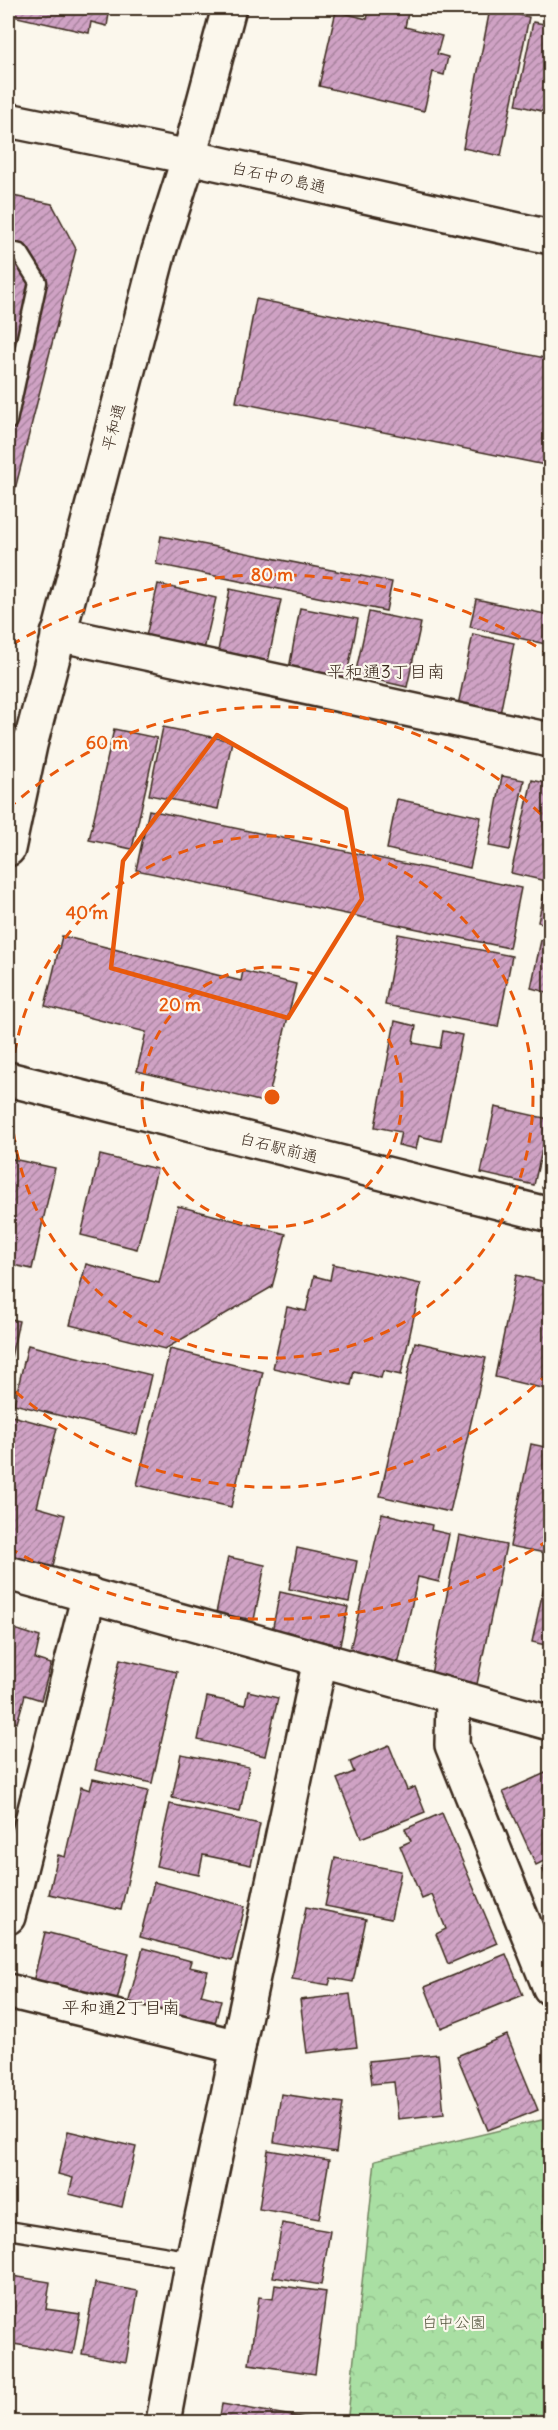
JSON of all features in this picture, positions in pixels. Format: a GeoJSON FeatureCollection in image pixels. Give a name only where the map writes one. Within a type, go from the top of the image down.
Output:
{"type":"FeatureCollection","features":[{"type":"Feature","properties":{"kind":"street","name":"平和通"},"geometry":{"type":"LineString","coordinates":[[8,849],[19,742],[58,634],[159,251],[189,157],[229,8]]}},
{"type":"Feature","properties":{"kind":"street","name":"白石中の島通"},"geometry":{"type":"LineString","coordinates":[[8,120],[189,157],[550,237]]}},
{"type":"Feature","properties":{"kind":"street"},"geometry":{"type":"LineString","coordinates":[[58,634],[550,740]]}},
{"type":"Feature","properties":{"kind":"street","name":"白石駅前通"},"geometry":{"type":"LineString","coordinates":[[8,1079],[550,1215]]}},
{"type":"Feature","properties":{"kind":"street"},"geometry":{"type":"LineString","coordinates":[[8,1573],[550,1723]]}},
{"type":"Feature","properties":{"kind":"street"},"geometry":{"type":"LineString","coordinates":[[8,1917],[89,1594]]}},
{"type":"Feature","properties":{"kind":"street"},"geometry":{"type":"LineString","coordinates":[[163,2422],[193,2260],[320,1660]]}},
{"type":"Feature","properties":{"kind":"street"},"geometry":{"type":"LineString","coordinates":[[453,1697],[452,1745],[550,1988]]}},
{"type":"Feature","properties":{"kind":"street"},"geometry":{"type":"LineString","coordinates":[[8,1990],[238,2047]]}},
{"type":"Feature","properties":{"kind":"lane"},"geometry":{"type":"LineString","coordinates":[[8,250],[20,253],[38,282],[8,421]]}},
{"type":"Feature","properties":{"kind":"lane"},"geometry":{"type":"LineString","coordinates":[[8,2230],[193,2260]]}},
{"type":"Feature","properties":{"kind":"highlighted area"},"geometry":{"type":"Polygon","coordinates":[[[217,735],[346,809],[362,899],[288,1018],[111,968],[123,861],[217,735]]]}},
{"type":"Feature","properties":{"kind":"green space","name":"白中公園"},"geometry":{"type":"Polygon","coordinates":[[[550,2118],[550,2422],[385,2422],[348,2415],[375,2160],[550,2118]]]}},
{"type":"Feature","properties":{"kind":"building"},"geometry":{"type":"Polygon","coordinates":[[[8,8],[110,8],[107,26],[91,22],[89,33],[8,15],[8,8]]]}},
{"type":"Feature","properties":{"kind":"building"},"geometry":{"type":"Polygon","coordinates":[[[370,8],[386,8],[408,13],[405,27],[442,36],[437,54],[448,57],[444,75],[433,72],[424,111],[319,86],[336,11],[367,19],[370,8]]]}},
{"type":"Feature","properties":{"kind":"building"},"geometry":{"type":"Polygon","coordinates":[[[490,9],[529,17],[501,156],[463,148],[490,9]]]}},
{"type":"Feature","properties":{"kind":"building"},"geometry":{"type":"Polygon","coordinates":[[[533,22],[550,25],[550,113],[516,105],[533,22]]]}},
{"type":"Feature","properties":{"kind":"building"},"geometry":{"type":"Polygon","coordinates":[[[8,195],[52,204],[76,249],[8,517],[8,195]]]}},
{"type":"Feature","properties":{"kind":"building"},"geometry":{"type":"Polygon","coordinates":[[[256,299],[550,359],[550,466],[236,402],[256,299]]]}},
{"type":"Feature","properties":{"kind":"building"},"geometry":{"type":"Polygon","coordinates":[[[161,536],[392,582],[386,611],[156,564],[161,536]]]}},
{"type":"Feature","properties":{"kind":"building"},"geometry":{"type":"Polygon","coordinates":[[[158,584],[216,598],[203,654],[145,641],[158,584]]]}},
{"type":"Feature","properties":{"kind":"building"},"geometry":{"type":"Polygon","coordinates":[[[230,589],[281,600],[268,662],[218,651],[230,589]]]}},
{"type":"Feature","properties":{"kind":"building"},"geometry":{"type":"Polygon","coordinates":[[[476,599],[550,615],[550,645],[470,627],[476,599]]]}},
{"type":"Feature","properties":{"kind":"building"},"geometry":{"type":"Polygon","coordinates":[[[300,608],[358,619],[346,680],[289,669],[300,608]]]}},
{"type":"Feature","properties":{"kind":"building"},"geometry":{"type":"Polygon","coordinates":[[[369,612],[421,623],[407,687],[355,675],[369,612]]]}},
{"type":"Feature","properties":{"kind":"building"},"geometry":{"type":"Polygon","coordinates":[[[473,634],[514,643],[500,714],[458,705],[473,634]]]}},
{"type":"Feature","properties":{"kind":"building"},"geometry":{"type":"Polygon","coordinates":[[[163,727],[232,741],[218,809],[149,795],[163,727]]]}},
{"type":"Feature","properties":{"kind":"building"},"geometry":{"type":"Polygon","coordinates":[[[114,729],[157,738],[132,849],[89,840],[114,729]]]}},
{"type":"Feature","properties":{"kind":"building"},"geometry":{"type":"Polygon","coordinates":[[[502,776],[524,780],[510,850],[489,846],[502,776]]]}},
{"type":"Feature","properties":{"kind":"building"},"geometry":{"type":"Polygon","coordinates":[[[532,780],[550,784],[550,882],[511,873],[532,780]]]}},
{"type":"Feature","properties":{"kind":"building"},"geometry":{"type":"Polygon","coordinates":[[[397,799],[481,817],[470,868],[387,849],[397,799]]]}},
{"type":"Feature","properties":{"kind":"building"},"geometry":{"type":"Polygon","coordinates":[[[149,810],[521,888],[509,948],[136,870],[149,810]]]}},
{"type":"Feature","properties":{"kind":"building"},"geometry":{"type":"Polygon","coordinates":[[[545,889],[550,890],[550,925],[538,922],[545,889]]]}},
{"type":"Feature","properties":{"kind":"building"},"geometry":{"type":"Polygon","coordinates":[[[398,934],[512,956],[498,1027],[385,1005],[398,934]]]}},
{"type":"Feature","properties":{"kind":"building"},"geometry":{"type":"Polygon","coordinates":[[[62,936],[241,981],[243,971],[296,984],[267,1103],[137,1071],[146,1032],[45,1006],[62,936]]]}},
{"type":"Feature","properties":{"kind":"building"},"geometry":{"type":"Polygon","coordinates":[[[541,940],[550,942],[550,993],[531,988],[541,940]]]}},
{"type":"Feature","properties":{"kind":"building"},"geometry":{"type":"Polygon","coordinates":[[[395,1021],[416,1026],[413,1043],[440,1048],[443,1031],[462,1035],[441,1141],[419,1136],[416,1149],[398,1145],[401,1132],[375,1127],[395,1021]]]}},
{"type":"Feature","properties":{"kind":"building"},"geometry":{"type":"Polygon","coordinates":[[[495,1107],[549,1119],[534,1185],[481,1173],[495,1107]]]}},
{"type":"Feature","properties":{"kind":"building"},"geometry":{"type":"Polygon","coordinates":[[[550,1153],[550,1190],[542,1188],[550,1153]]]}},
{"type":"Feature","properties":{"kind":"building"},"geometry":{"type":"Polygon","coordinates":[[[100,1155],[157,1169],[137,1249],[81,1235],[100,1155]]]}},
{"type":"Feature","properties":{"kind":"building"},"geometry":{"type":"Polygon","coordinates":[[[8,1158],[55,1168],[32,1269],[8,1264],[8,1158]]]}},
{"type":"Feature","properties":{"kind":"building"},"geometry":{"type":"Polygon","coordinates":[[[178,1206],[286,1234],[272,1287],[165,1349],[70,1325],[86,1264],[159,1283],[178,1206]]]}},
{"type":"Feature","properties":{"kind":"building"},"geometry":{"type":"Polygon","coordinates":[[[333,1264],[421,1284],[401,1375],[383,1371],[381,1378],[354,1371],[351,1385],[273,1368],[287,1307],[306,1311],[314,1276],[330,1280],[333,1264]]]}},
{"type":"Feature","properties":{"kind":"building"},"geometry":{"type":"Polygon","coordinates":[[[516,1275],[550,1283],[550,1390],[495,1377],[516,1275]]]}},
{"type":"Feature","properties":{"kind":"building"},"geometry":{"type":"Polygon","coordinates":[[[8,1318],[19,1321],[8,1371],[8,1318]]]}},
{"type":"Feature","properties":{"kind":"building"},"geometry":{"type":"Polygon","coordinates":[[[415,1342],[486,1358],[450,1512],[380,1496],[415,1342]]]}},
{"type":"Feature","properties":{"kind":"building"},"geometry":{"type":"Polygon","coordinates":[[[28,1345],[151,1375],[137,1435],[14,1404],[28,1345]]]}},
{"type":"Feature","properties":{"kind":"building"},"geometry":{"type":"Polygon","coordinates":[[[170,1349],[263,1372],[231,1507],[137,1485],[170,1349]]]}},
{"type":"Feature","properties":{"kind":"building"},"geometry":{"type":"Polygon","coordinates":[[[12,1416],[57,1428],[37,1507],[65,1515],[52,1570],[8,1559],[8,1435],[12,1416]]]}},
{"type":"Feature","properties":{"kind":"building"},"geometry":{"type":"Polygon","coordinates":[[[531,1444],[550,1448],[550,1554],[510,1546],[531,1444]]]}},
{"type":"Feature","properties":{"kind":"building"},"geometry":{"type":"Polygon","coordinates":[[[382,1513],[432,1525],[431,1530],[449,1534],[439,1582],[418,1577],[398,1665],[349,1654],[382,1513]]]}},
{"type":"Feature","properties":{"kind":"building"},"geometry":{"type":"Polygon","coordinates":[[[459,1535],[506,1545],[477,1684],[431,1674],[459,1535]]]}},
{"type":"Feature","properties":{"kind":"building"},"geometry":{"type":"Polygon","coordinates":[[[297,1548],[357,1561],[349,1602],[289,1589],[297,1548]]]}},
{"type":"Feature","properties":{"kind":"building"},"geometry":{"type":"Polygon","coordinates":[[[228,1557],[265,1565],[254,1620],[216,1613],[228,1557]]]}},
{"type":"Feature","properties":{"kind":"building"},"geometry":{"type":"Polygon","coordinates":[[[548,1567],[550,1567],[550,1646],[532,1642],[548,1567]]]}},
{"type":"Feature","properties":{"kind":"building"},"geometry":{"type":"Polygon","coordinates":[[[280,1592],[348,1607],[340,1645],[272,1631],[280,1592]]]}},
{"type":"Feature","properties":{"kind":"building"},"geometry":{"type":"Polygon","coordinates":[[[8,1627],[40,1637],[35,1659],[51,1664],[41,1700],[25,1695],[17,1723],[8,1720],[8,1627]]]}},
{"type":"Feature","properties":{"kind":"building"},"geometry":{"type":"Polygon","coordinates":[[[120,1659],[177,1672],[152,1783],[95,1770],[120,1659]]]}},
{"type":"Feature","properties":{"kind":"building"},"geometry":{"type":"Polygon","coordinates":[[[248,1691],[278,1698],[265,1756],[198,1740],[207,1697],[245,1705],[248,1691]]]}},
{"type":"Feature","properties":{"kind":"building"},"geometry":{"type":"Polygon","coordinates":[[[389,1745],[407,1790],[415,1787],[425,1812],[361,1838],[337,1779],[354,1772],[350,1762],[389,1745]]]}},
{"type":"Feature","properties":{"kind":"building"},"geometry":{"type":"Polygon","coordinates":[[[181,1754],[249,1767],[240,1812],[172,1798],[181,1754]]]}},
{"type":"Feature","properties":{"kind":"building"},"geometry":{"type":"Polygon","coordinates":[[[550,1771],[550,1858],[536,1865],[503,1792],[550,1771]]]}},
{"type":"Feature","properties":{"kind":"building"},"geometry":{"type":"Polygon","coordinates":[[[93,1779],[148,1791],[121,1910],[49,1894],[58,1855],[65,1857],[81,1787],[90,1790],[93,1779]]]}},
{"type":"Feature","properties":{"kind":"building"},"geometry":{"type":"Polygon","coordinates":[[[170,1804],[260,1824],[251,1865],[203,1855],[199,1875],[156,1866],[170,1804]]]}},
{"type":"Feature","properties":{"kind":"building"},"geometry":{"type":"Polygon","coordinates":[[[442,1813],[497,1943],[448,1964],[436,1934],[446,1929],[432,1895],[422,1899],[400,1846],[411,1841],[405,1829],[442,1813]]]}},
{"type":"Feature","properties":{"kind":"building"},"geometry":{"type":"Polygon","coordinates":[[[335,1858],[401,1871],[391,1919],[325,1906],[335,1858]]]}},
{"type":"Feature","properties":{"kind":"building"},"geometry":{"type":"Polygon","coordinates":[[[550,1864],[550,1887],[542,1867],[550,1864]]]}},
{"type":"Feature","properties":{"kind":"building"},"geometry":{"type":"Polygon","coordinates":[[[154,1882],[245,1906],[232,1961],[140,1937],[154,1882]]]}},
{"type":"Feature","properties":{"kind":"building"},"geometry":{"type":"Polygon","coordinates":[[[306,1907],[366,1919],[353,1982],[331,1978],[329,1985],[292,1979],[306,1907]]]}},
{"type":"Feature","properties":{"kind":"building"},"geometry":{"type":"Polygon","coordinates":[[[45,1932],[129,1953],[114,2013],[33,1982],[45,1932]]]}},
{"type":"Feature","properties":{"kind":"building"},"geometry":{"type":"Polygon","coordinates":[[[143,1948],[191,1961],[189,1967],[208,1971],[201,1995],[221,2000],[213,2031],[127,2008],[143,1948]]]}},
{"type":"Feature","properties":{"kind":"building"},"geometry":{"type":"Polygon","coordinates":[[[506,1954],[523,1995],[441,2028],[425,1987],[506,1954]]]}},
{"type":"Feature","properties":{"kind":"building"},"geometry":{"type":"Polygon","coordinates":[[[350,1994],[357,2047],[307,2053],[300,2000],[350,1994]]]}},
{"type":"Feature","properties":{"kind":"building"},"geometry":{"type":"Polygon","coordinates":[[[507,2035],[538,2110],[488,2130],[457,2056],[507,2035]]]}},
{"type":"Feature","properties":{"kind":"building"},"geometry":{"type":"Polygon","coordinates":[[[438,2054],[444,2114],[398,2119],[394,2082],[372,2084],[369,2061],[438,2054]]]}},
{"type":"Feature","properties":{"kind":"building"},"geometry":{"type":"Polygon","coordinates":[[[281,2094],[343,2103],[336,2152],[274,2142],[281,2094]]]}},
{"type":"Feature","properties":{"kind":"building"},"geometry":{"type":"Polygon","coordinates":[[[68,2131],[136,2147],[122,2207],[69,2194],[73,2178],[58,2174],[68,2131]]]}},
{"type":"Feature","properties":{"kind":"building"},"geometry":{"type":"Polygon","coordinates":[[[268,2150],[329,2160],[319,2219],[259,2209],[268,2150]]]}},
{"type":"Feature","properties":{"kind":"building"},"geometry":{"type":"Polygon","coordinates":[[[282,2223],[330,2231],[321,2285],[273,2277],[282,2223]]]}},
{"type":"Feature","properties":{"kind":"building"},"geometry":{"type":"Polygon","coordinates":[[[12,2276],[50,2282],[46,2309],[80,2314],[73,2354],[8,2343],[8,2301],[12,2276]]]}},
{"type":"Feature","properties":{"kind":"building"},"geometry":{"type":"Polygon","coordinates":[[[95,2283],[138,2291],[126,2362],[82,2354],[95,2283]]]}},
{"type":"Feature","properties":{"kind":"building"},"geometry":{"type":"Polygon","coordinates":[[[275,2285],[326,2292],[315,2374],[249,2364],[259,2297],[273,2299],[275,2285]]]}},
{"type":"Feature","properties":{"kind":"building"},"geometry":{"type":"Polygon","coordinates":[[[222,2404],[310,2419],[310,2422],[219,2422],[222,2404]]]}},
{"type":"Feature","properties":{"kind":"district","name":"平和通3丁目南"},"geometry":{"type":"Point","coordinates":[386,672]}},
{"type":"Feature","properties":{"kind":"district","name":"平和通2丁目南"},"geometry":{"type":"Point","coordinates":[121,2008]}}]}
